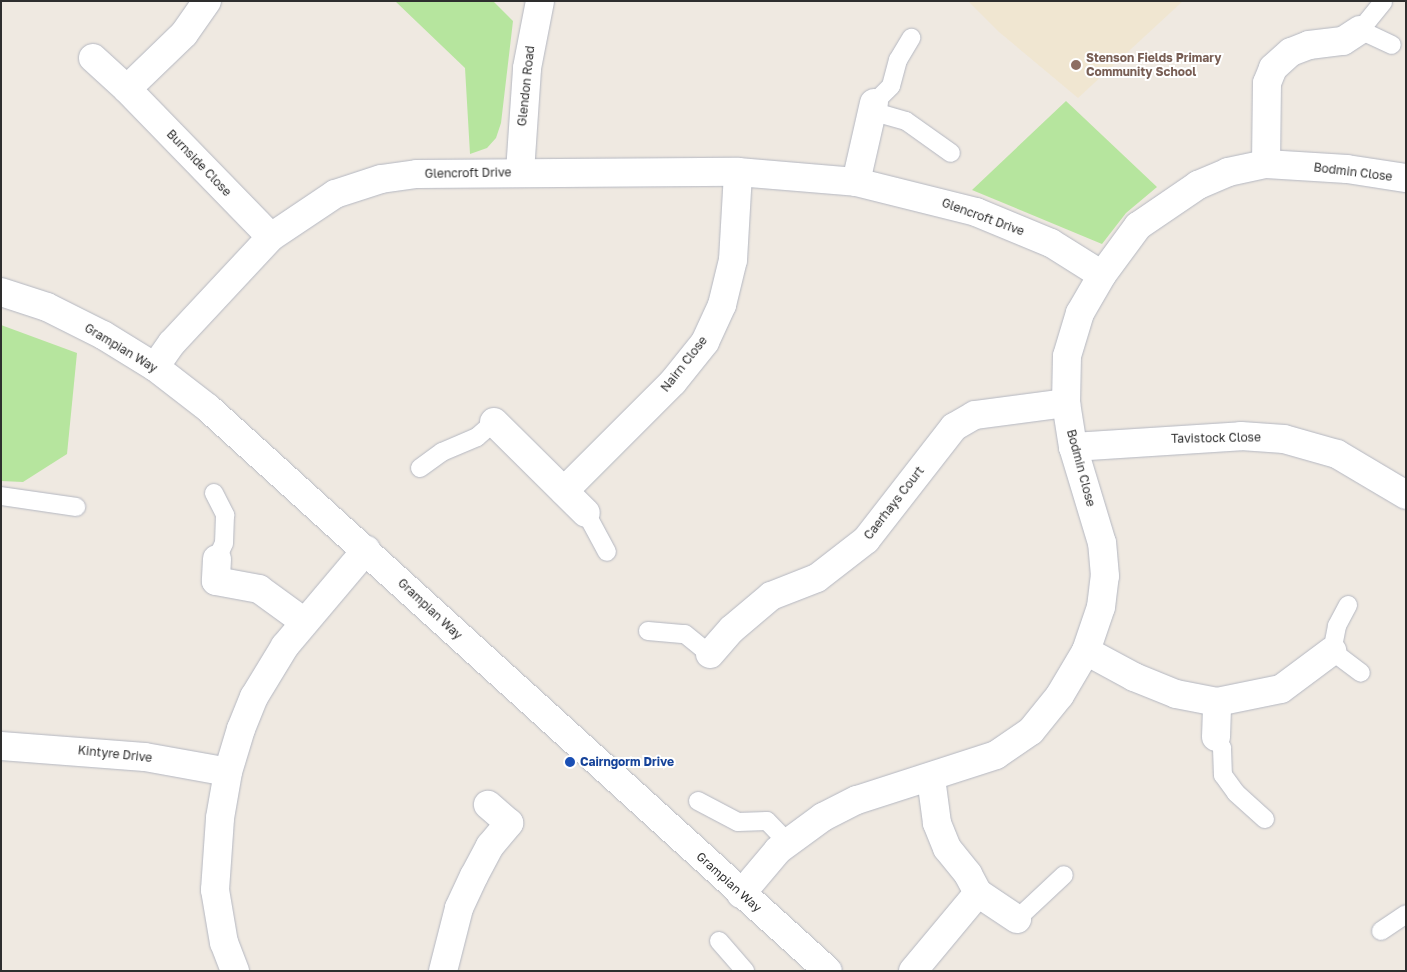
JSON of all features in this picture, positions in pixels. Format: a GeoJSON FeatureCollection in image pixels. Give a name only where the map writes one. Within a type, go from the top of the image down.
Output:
{"type":"FeatureCollection","features":[{"type":"Feature","properties":{"kind":"street"},"geometry":{"type":"LineString","coordinates":[[127,89],[184,34],[207,1]]}},
{"type":"Feature","properties":{"kind":"street","name":"Glendon Road"},"geometry":{"type":"LineString","coordinates":[[520,172],[527,68],[540,1]]}},
{"type":"Feature","properties":{"kind":"street"},"geometry":{"type":"LineString","coordinates":[[1266,164],[1267,83],[1273,68],[1291,52],[1309,45],[1343,41],[1360,30]]}},
{"type":"Feature","properties":{"kind":"street","name":"Burnside Close"},"geometry":{"type":"LineString","coordinates":[[93,58],[127,89],[271,238]]}},
{"type":"Feature","properties":{"kind":"street"},"geometry":{"type":"LineString","coordinates":[[856,182],[873,107]]}},
{"type":"Feature","properties":{"kind":"street","name":"Bodmin Close"},"geometry":{"type":"LineString","coordinates":[[741,894],[787,842],[823,817],[857,800],[931,778],[996,755],[1031,731],[1060,695],[1086,651],[1101,608],[1105,576],[1102,543],[1073,447],[1066,403],[1068,356],[1073,334],[1102,275],[1138,226],[1166,205],[1228,172],[1266,164],[1347,169],[1406,178]]}},
{"type":"Feature","properties":{"kind":"street","name":"Glencroft Drive"},"geometry":{"type":"LineString","coordinates":[[155,367],[172,343],[271,238],[335,194],[381,180],[417,174],[738,172],[856,182],[976,212],[1051,243],[1102,275]]}},
{"type":"Feature","properties":{"kind":"street","name":"Nairn Close"},"geometry":{"type":"LineString","coordinates":[[564,491],[672,382],[704,342],[722,305],[732,260],[738,172]]}},
{"type":"Feature","properties":{"kind":"street","name":"Grampian Way"},"geometry":{"type":"LineString","coordinates":[[1,292],[47,307],[155,367],[208,408],[828,971]]}},
{"type":"Feature","properties":{"kind":"street","name":"Caerhays Court"},"geometry":{"type":"LineString","coordinates":[[710,654],[732,629],[771,596],[817,578],[866,540],[954,427],[975,415],[1066,403]]}},
{"type":"Feature","properties":{"kind":"street"},"geometry":{"type":"LineString","coordinates":[[494,422],[586,513]]}},
{"type":"Feature","properties":{"kind":"street","name":"Tavistock Close"},"geometry":{"type":"LineString","coordinates":[[1073,447],[1241,436],[1284,439],[1337,454],[1406,495]]}},
{"type":"Feature","properties":{"kind":"street"},"geometry":{"type":"LineString","coordinates":[[234,971],[224,943],[215,890],[220,818],[228,772],[254,697],[303,621],[366,550]]}},
{"type":"Feature","properties":{"kind":"street"},"geometry":{"type":"LineString","coordinates":[[218,559],[216,581],[259,589],[303,621]]}},
{"type":"Feature","properties":{"kind":"street"},"geometry":{"type":"LineString","coordinates":[[1086,651],[1134,677],[1176,694],[1217,702],[1281,689],[1332,651]]}},
{"type":"Feature","properties":{"kind":"street"},"geometry":{"type":"LineString","coordinates":[[1216,737],[1217,702]]}},
{"type":"Feature","properties":{"kind":"street","name":"Kintyre Drive"},"geometry":{"type":"LineString","coordinates":[[1,746],[145,757],[228,772]]}},
{"type":"Feature","properties":{"kind":"street"},"geometry":{"type":"LineString","coordinates":[[931,778],[937,822],[947,848],[968,874],[978,893],[1017,919]]}},
{"type":"Feature","properties":{"kind":"street"},"geometry":{"type":"LineString","coordinates":[[443,971],[467,892],[490,846],[509,823],[488,805]]}},
{"type":"Feature","properties":{"kind":"street"},"geometry":{"type":"LineString","coordinates":[[913,971],[978,893]]}},
{"type":"Feature","properties":{"kind":"lane"},"geometry":{"type":"LineString","coordinates":[[1383,2],[1360,30],[1392,45]]}},
{"type":"Feature","properties":{"kind":"lane"},"geometry":{"type":"LineString","coordinates":[[911,38],[898,60],[891,86],[873,107],[906,121],[951,152]]}},
{"type":"Feature","properties":{"kind":"lane"},"geometry":{"type":"LineString","coordinates":[[420,468],[442,452],[477,437],[494,422]]}},
{"type":"Feature","properties":{"kind":"lane"},"geometry":{"type":"LineString","coordinates":[[214,493],[225,515],[224,544],[218,559]]}},
{"type":"Feature","properties":{"kind":"lane"},"geometry":{"type":"LineString","coordinates":[[1,496],[76,507]]}},
{"type":"Feature","properties":{"kind":"lane"},"geometry":{"type":"LineString","coordinates":[[586,513],[607,552]]}},
{"type":"Feature","properties":{"kind":"lane"},"geometry":{"type":"LineString","coordinates":[[1348,605],[1337,626],[1332,651],[1361,673]]}},
{"type":"Feature","properties":{"kind":"lane"},"geometry":{"type":"LineString","coordinates":[[648,631],[685,634],[710,654]]}},
{"type":"Feature","properties":{"kind":"lane"},"geometry":{"type":"LineString","coordinates":[[1216,737],[1222,748],[1223,775],[1236,793],[1265,818]]}},
{"type":"Feature","properties":{"kind":"lane"},"geometry":{"type":"LineString","coordinates":[[698,801],[738,822],[767,821],[787,842]]}},
{"type":"Feature","properties":{"kind":"lane"},"geometry":{"type":"LineString","coordinates":[[1017,919],[1064,875]]}},
{"type":"Feature","properties":{"kind":"lane"},"geometry":{"type":"LineString","coordinates":[[1381,931],[1406,914]]}},
{"type":"Feature","properties":{"kind":"lane"},"geometry":{"type":"LineString","coordinates":[[719,941],[745,971]]}},
{"type":"Feature","properties":{"kind":"shaded area","name":"Stenson Fields Primary Community School"},"geometry":{"type":"Polygon","coordinates":[[[968,1],[1183,1],[1078,98],[999,32],[968,1]]]}},
{"type":"Feature","properties":{"kind":"green space"},"geometry":{"type":"Polygon","coordinates":[[[395,1],[493,1],[513,21],[501,123],[496,138],[487,148],[470,154],[465,68],[395,1]]]}},
{"type":"Feature","properties":{"kind":"green space"},"geometry":{"type":"Polygon","coordinates":[[[1066,101],[1157,187],[1126,213],[1102,244],[972,190],[1066,101]]]}},
{"type":"Feature","properties":{"kind":"green space"},"geometry":{"type":"Polygon","coordinates":[[[1,325],[77,353],[67,454],[23,482],[1,481],[1,325]]]}},
{"type":"Feature","properties":{"kind":"place","name":"Stenson Fields Primary Community School"},"geometry":{"type":"Point","coordinates":[1076,65]}},
{"type":"Feature","properties":{"kind":"place","name":"Cairngorm Drive"},"geometry":{"type":"Point","coordinates":[570,762]}}]}
